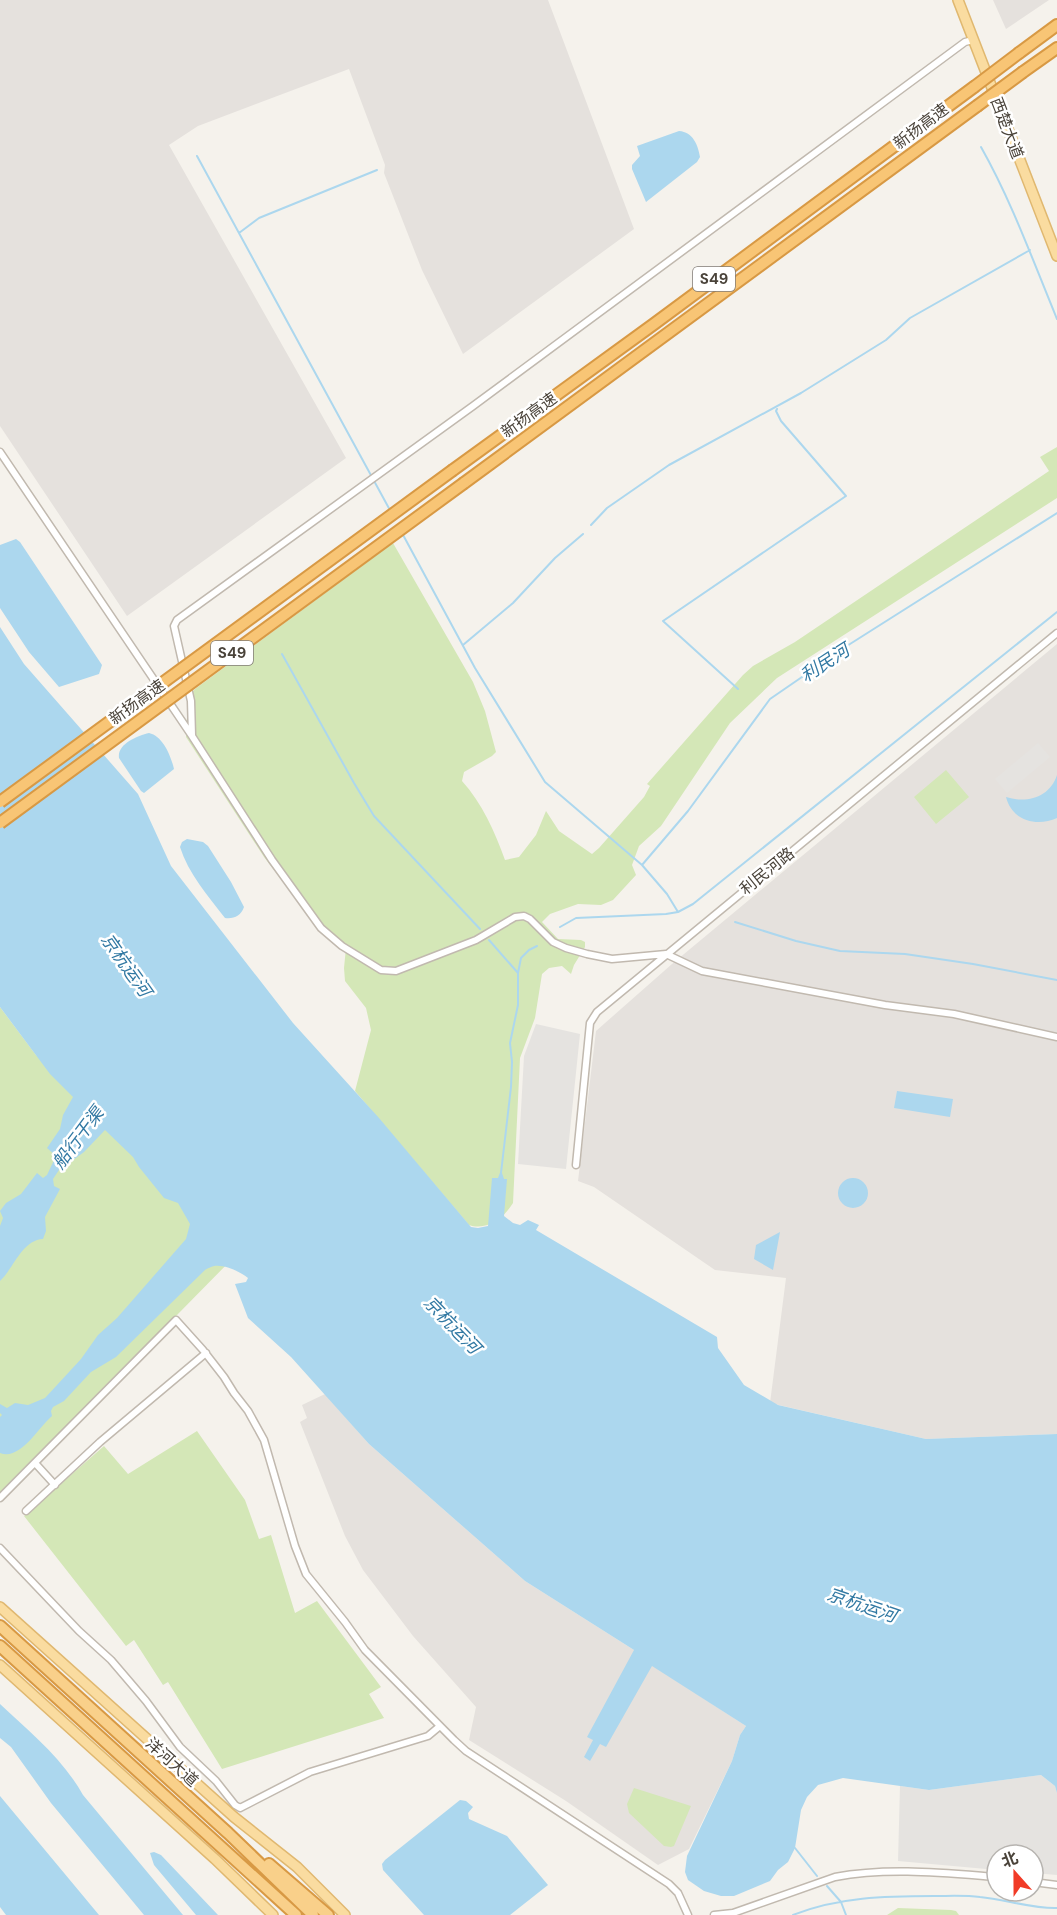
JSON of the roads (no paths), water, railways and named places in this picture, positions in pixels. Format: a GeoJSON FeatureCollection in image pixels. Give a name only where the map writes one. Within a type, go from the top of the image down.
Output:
{"type":"FeatureCollection","features":[{"type":"Feature","properties":{"kind":"highway","name":"新扬高速"},"geometry":{"type":"LineString","coordinates":[[0,802],[1057,26]]}},
{"type":"Feature","properties":{"kind":"highway","name":"新扬高速"},"geometry":{"type":"LineString","coordinates":[[0,823],[1057,48]]}},
{"type":"Feature","properties":{"kind":"highway","name":"洋河大道"},"geometry":{"type":"LineString","coordinates":[[0,1626],[210,1816],[313,1915]]}},
{"type":"Feature","properties":{"kind":"highway","name":"洋河大道"},"geometry":{"type":"LineString","coordinates":[[0,1646],[296,1915]]}},
{"type":"Feature","properties":{"kind":"highway"},"geometry":{"type":"LineString","coordinates":[[229,1834],[288,1879],[328,1915]]}},
{"type":"Feature","properties":{"kind":"highway"},"geometry":{"type":"LineString","coordinates":[[219,1843],[288,1915]]}},
{"type":"Feature","properties":{"kind":"main road","name":"西楚大道"},"geometry":{"type":"LineString","coordinates":[[958,0],[1057,256]]}},
{"type":"Feature","properties":{"kind":"main road","name":"洋河大道"},"geometry":{"type":"LineString","coordinates":[[0,1607],[218,1803],[297,1868],[345,1915]]}},
{"type":"Feature","properties":{"kind":"main road"},"geometry":{"type":"LineString","coordinates":[[0,1665],[215,1859],[273,1915]]}},
{"type":"Feature","properties":{"kind":"street"},"geometry":{"type":"LineString","coordinates":[[192,736],[192,701],[174,626],[177,620],[393,465],[965,42],[973,40]]}},
{"type":"Feature","properties":{"kind":"street"},"geometry":{"type":"LineString","coordinates":[[0,452],[192,736],[272,860],[321,928],[342,946],[381,970],[396,971],[476,940],[515,917],[524,916],[553,942],[566,948],[612,959],[666,954],[702,971],[873,1003],[954,1014],[1057,1037]]}},
{"type":"Feature","properties":{"kind":"street","name":"利民河路"},"geometry":{"type":"LineString","coordinates":[[576,1165],[590,1023],[597,1012],[1057,633]]}},
{"type":"Feature","properties":{"kind":"street"},"geometry":{"type":"LineString","coordinates":[[0,1498],[176,1320],[206,1353],[234,1394],[244,1404],[264,1440],[295,1546],[306,1575],[365,1650],[454,1740],[480,1761],[669,1884],[678,1893],[688,1915]]}},
{"type":"Feature","properties":{"kind":"street"},"geometry":{"type":"LineString","coordinates":[[26,1511],[100,1442],[206,1353]]}},
{"type":"Feature","properties":{"kind":"street"},"geometry":{"type":"LineString","coordinates":[[35,1463],[54,1485]]}},
{"type":"Feature","properties":{"kind":"street"},"geometry":{"type":"LineString","coordinates":[[0,1548],[111,1660],[146,1701],[180,1747],[216,1781],[240,1808],[310,1772],[428,1736],[440,1726]]}},
{"type":"Feature","properties":{"kind":"street"},"geometry":{"type":"LineString","coordinates":[[714,1915],[733,1913],[835,1877],[850,1874],[876,1872],[985,1876]]}},
{"type":"Feature","properties":{"kind":"water"},"geometry":{"type":"Polygon","coordinates":[[[679,131],[688,134],[694,140],[700,157],[697,162],[646,202],[632,169],[632,165],[640,156],[637,146],[679,131]]]}},
{"type":"Feature","properties":{"kind":"water"},"geometry":{"type":"Polygon","coordinates":[[[16,539],[102,665],[99,674],[59,687],[29,652],[0,608],[0,545],[16,539]]]}},
{"type":"Feature","properties":{"kind":"water"},"geometry":{"type":"Polygon","coordinates":[[[0,627],[24,664],[138,794],[171,866],[293,1023],[379,1118],[471,1227],[488,1226],[492,1178],[498,1178],[501,1170],[504,1179],[507,1179],[504,1216],[520,1225],[528,1220],[539,1225],[536,1230],[717,1337],[718,1348],[744,1385],[778,1405],[926,1439],[1057,1434],[1057,1793],[1055,1786],[1041,1775],[929,1790],[843,1778],[818,1785],[807,1797],[801,1810],[795,1848],[788,1862],[770,1881],[734,1896],[721,1896],[704,1891],[688,1880],[685,1872],[687,1856],[746,1726],[652,1666],[606,1747],[600,1744],[590,1761],[584,1757],[593,1740],[587,1737],[634,1650],[525,1581],[369,1444],[291,1357],[248,1318],[235,1284],[246,1282],[248,1278],[227,1267],[214,1266],[205,1270],[116,1357],[91,1372],[64,1401],[53,1407],[52,1416],[22,1448],[7,1454],[0,1453],[0,1417],[2,1415],[0,1404],[7,1408],[15,1403],[28,1405],[45,1398],[81,1359],[98,1335],[117,1318],[186,1239],[190,1224],[178,1203],[164,1198],[133,1157],[105,1130],[84,1152],[69,1163],[65,1161],[53,1179],[54,1186],[60,1189],[45,1217],[46,1231],[43,1239],[29,1244],[0,1281],[0,1226],[3,1218],[0,1211],[6,1203],[21,1194],[37,1173],[43,1178],[47,1175],[56,1156],[47,1148],[60,1129],[63,1115],[73,1097],[50,1074],[0,1007],[0,627]]]}},
{"type":"Feature","properties":{"kind":"water"},"geometry":{"type":"Polygon","coordinates":[[[149,733],[162,742],[174,769],[144,793],[119,758],[119,753],[129,741],[149,733]]]}},
{"type":"Feature","properties":{"kind":"water"},"geometry":{"type":"Polygon","coordinates":[[[1057,775],[1057,818],[1034,822],[1014,812],[1006,797],[1022,800],[1037,797],[1049,789],[1057,775]]]}},
{"type":"Feature","properties":{"kind":"water"},"geometry":{"type":"Polygon","coordinates":[[[187,839],[203,842],[208,846],[244,907],[237,916],[225,918],[193,875],[180,847],[187,839]]]}},
{"type":"Feature","properties":{"kind":"water"},"geometry":{"type":"Polygon","coordinates":[[[897,1091],[953,1099],[950,1117],[894,1108],[897,1091]]]}},
{"type":"Feature","properties":{"kind":"water"},"geometry":{"type":"Polygon","coordinates":[[[853,1178],[864,1182],[868,1193],[864,1204],[853,1208],[842,1204],[838,1193],[842,1182],[853,1178]]]}},
{"type":"Feature","properties":{"kind":"water"},"geometry":{"type":"Polygon","coordinates":[[[780,1232],[773,1270],[754,1259],[756,1245],[780,1232]]]}},
{"type":"Feature","properties":{"kind":"water"},"geometry":{"type":"Polygon","coordinates":[[[0,1704],[56,1758],[83,1795],[183,1915],[144,1915],[51,1803],[11,1747],[0,1738],[0,1704]]]}},
{"type":"Feature","properties":{"kind":"water"},"geometry":{"type":"Polygon","coordinates":[[[0,1796],[99,1915],[6,1915],[0,1907],[0,1796]]]}},
{"type":"Feature","properties":{"kind":"water"},"geometry":{"type":"Polygon","coordinates":[[[460,1800],[466,1801],[473,1807],[468,1813],[469,1819],[507,1836],[548,1885],[510,1915],[424,1915],[383,1870],[382,1864],[385,1860],[460,1800]]]}},
{"type":"Feature","properties":{"kind":"water"},"geometry":{"type":"Polygon","coordinates":[[[150,1853],[161,1855],[218,1915],[196,1915],[154,1865],[150,1853]]]}},
{"type":"Feature","properties":{"kind":"waterway"},"geometry":{"type":"LineString","coordinates":[[981,147],[1012,210],[1057,319]]}},
{"type":"Feature","properties":{"kind":"waterway"},"geometry":{"type":"LineString","coordinates":[[197,156],[391,512]]}},
{"type":"Feature","properties":{"kind":"waterway"},"geometry":{"type":"LineString","coordinates":[[239,233],[259,218],[377,170]]}},
{"type":"Feature","properties":{"kind":"waterway"},"geometry":{"type":"LineString","coordinates":[[591,525],[607,508],[669,465],[801,393],[886,340],[910,318],[1030,250]]}},
{"type":"Feature","properties":{"kind":"waterway"},"geometry":{"type":"LineString","coordinates":[[738,689],[663,621],[846,496],[781,421],[777,409]]}},
{"type":"Feature","properties":{"kind":"waterway","name":"利民河"},"geometry":{"type":"LineString","coordinates":[[642,865],[688,811],[770,699],[850,644],[1057,513]]}},
{"type":"Feature","properties":{"kind":"waterway"},"geometry":{"type":"LineString","coordinates":[[402,533],[475,668],[545,782],[642,865],[667,894],[678,912]]}},
{"type":"Feature","properties":{"kind":"waterway"},"geometry":{"type":"LineString","coordinates":[[463,645],[513,603],[555,558],[583,534]]}},
{"type":"Feature","properties":{"kind":"waterway"},"geometry":{"type":"LineString","coordinates":[[560,927],[576,918],[666,914],[678,912],[693,904],[1057,612]]}},
{"type":"Feature","properties":{"kind":"waterway"},"geometry":{"type":"LineString","coordinates":[[282,654],[374,816],[480,929]]}},
{"type":"Feature","properties":{"kind":"waterway"},"geometry":{"type":"LineString","coordinates":[[735,922],[796,941],[840,951],[905,954],[1057,980]]}},
{"type":"Feature","properties":{"kind":"waterway"},"geometry":{"type":"LineString","coordinates":[[489,940],[518,973]]}},
{"type":"Feature","properties":{"kind":"waterway"},"geometry":{"type":"LineString","coordinates":[[501,1173],[511,1087],[510,1043],[518,1005],[518,973],[521,958],[537,946]]}},
{"type":"Feature","properties":{"kind":"waterway"},"geometry":{"type":"LineString","coordinates":[[795,1848],[817,1876]]}},
{"type":"Feature","properties":{"kind":"waterway"},"geometry":{"type":"LineString","coordinates":[[827,1886],[841,1902],[846,1915]]}},
{"type":"Feature","properties":{"kind":"waterway"},"geometry":{"type":"LineString","coordinates":[[793,1915],[827,1904],[898,1896],[974,1896],[1057,1908]]}},
{"type":"Feature","properties":{"kind":"water label","name":"京杭运河"},"geometry":{"type":"Point","coordinates":[126,965]}},
{"type":"Feature","properties":{"kind":"water label","name":"船行干渠"},"geometry":{"type":"Point","coordinates":[78,1138]}},
{"type":"Feature","properties":{"kind":"water label","name":"京杭运河"},"geometry":{"type":"Point","coordinates":[452,1325]}},
{"type":"Feature","properties":{"kind":"water label","name":"京杭运河"},"geometry":{"type":"Point","coordinates":[862,1605]}}]}
